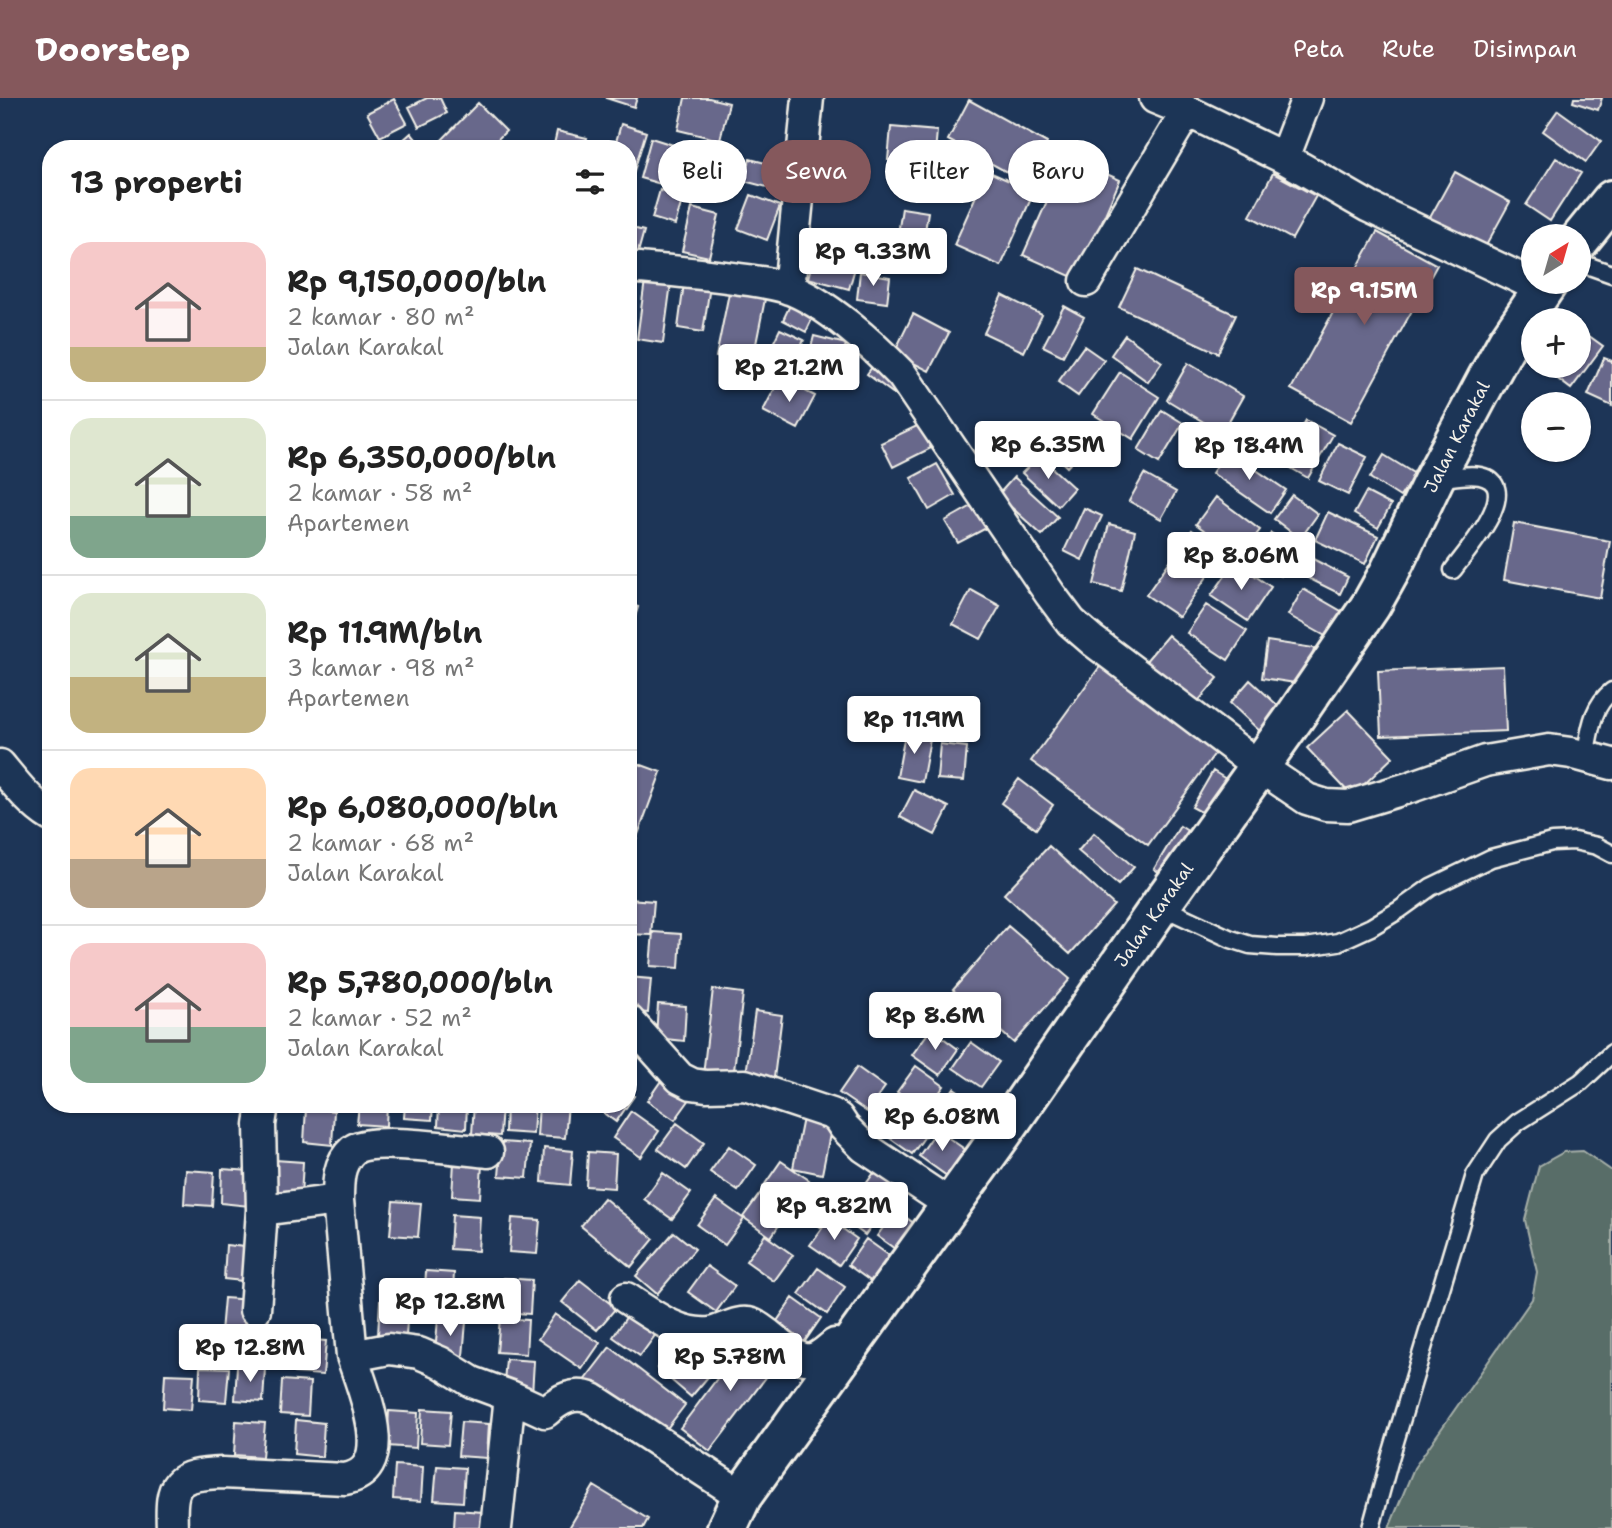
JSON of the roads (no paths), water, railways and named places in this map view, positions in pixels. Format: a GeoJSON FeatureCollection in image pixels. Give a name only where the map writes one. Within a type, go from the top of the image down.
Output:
{"type":"FeatureCollection","features":[{"type":"Feature","properties":{"kind":"main road"},"geometry":{"type":"LineString","coordinates":[[1591,226],[1612,200]]}},
{"type":"Feature","properties":{"kind":"main road","name":"Jalan Karakal"},"geometry":{"type":"LineString","coordinates":[[734,1512],[1371,605],[1508,341],[1539,294]]}},
{"type":"Feature","properties":{"kind":"street"},"geometry":{"type":"LineString","coordinates":[[789,289],[808,98]]}},
{"type":"Feature","properties":{"kind":"street"},"geometry":{"type":"LineString","coordinates":[[1156,98],[1284,158],[1369,207],[1521,274]]}},
{"type":"Feature","properties":{"kind":"street"},"geometry":{"type":"LineString","coordinates":[[1284,158],[1307,98]]}},
{"type":"Feature","properties":{"kind":"street"},"geometry":{"type":"LineString","coordinates":[[1086,281],[1187,111]]}},
{"type":"Feature","properties":{"kind":"street"},"geometry":{"type":"LineString","coordinates":[[639,268],[723,276],[789,289],[819,304],[879,351],[902,375],[1071,622],[1307,799],[1326,805],[1348,806],[1485,761],[1549,750],[1599,761]]}},
{"type":"Feature","properties":{"kind":"street"},"geometry":{"type":"LineString","coordinates":[[0,765],[42,810]]}},
{"type":"Feature","properties":{"kind":"street"},"geometry":{"type":"LineString","coordinates":[[637,1030],[680,1078],[692,1084],[745,1085],[832,1114],[864,1147],[951,1205]]}},
{"type":"Feature","properties":{"kind":"street"},"geometry":{"type":"LineString","coordinates":[[255,1310],[261,1210],[262,1113]]}},
{"type":"Feature","properties":{"kind":"street"},"geometry":{"type":"LineString","coordinates":[[172,1528],[171,1505],[174,1492],[185,1478],[222,1473],[345,1479],[356,1477],[366,1469],[374,1449],[373,1427],[352,1356],[338,1175],[352,1150],[360,1145],[392,1144],[488,1152]]}},
{"type":"Feature","properties":{"kind":"street"},"geometry":{"type":"LineString","coordinates":[[261,1210],[338,1200]]}},
{"type":"Feature","properties":{"kind":"street"},"geometry":{"type":"LineString","coordinates":[[626,1298],[660,1320],[686,1331],[711,1333],[738,1324],[751,1324],[796,1355],[808,1359],[816,1358],[835,1344],[847,1349]]}},
{"type":"Feature","properties":{"kind":"street"},"geometry":{"type":"LineString","coordinates":[[352,1356],[389,1349],[419,1353],[472,1382],[545,1412],[566,1398],[586,1396],[734,1512]]}},
{"type":"Feature","properties":{"kind":"street"},"geometry":{"type":"LineString","coordinates":[[496,1528],[510,1396]]}},
{"type":"Feature","properties":{"kind":"lane"},"geometry":{"type":"LineString","coordinates":[[1591,267],[1612,274]]}},
{"type":"Feature","properties":{"kind":"lane"},"geometry":{"type":"LineString","coordinates":[[1434,480],[1481,476],[1489,480],[1498,492],[1491,517],[1453,570]]}},
{"type":"Feature","properties":{"kind":"lane"},"geometry":{"type":"LineString","coordinates":[[1599,761],[1594,715],[1612,691]]}},
{"type":"Feature","properties":{"kind":"lane"},"geometry":{"type":"LineString","coordinates":[[1160,906],[1250,945],[1306,947],[1338,942],[1371,927],[1431,887],[1491,858],[1552,842],[1574,841],[1597,846],[1612,854]]}},
{"type":"Feature","properties":{"kind":"lane"},"geometry":{"type":"LineString","coordinates":[[1371,1528],[1475,1175],[1497,1140],[1518,1122],[1581,1082],[1612,1053]]}}]}
